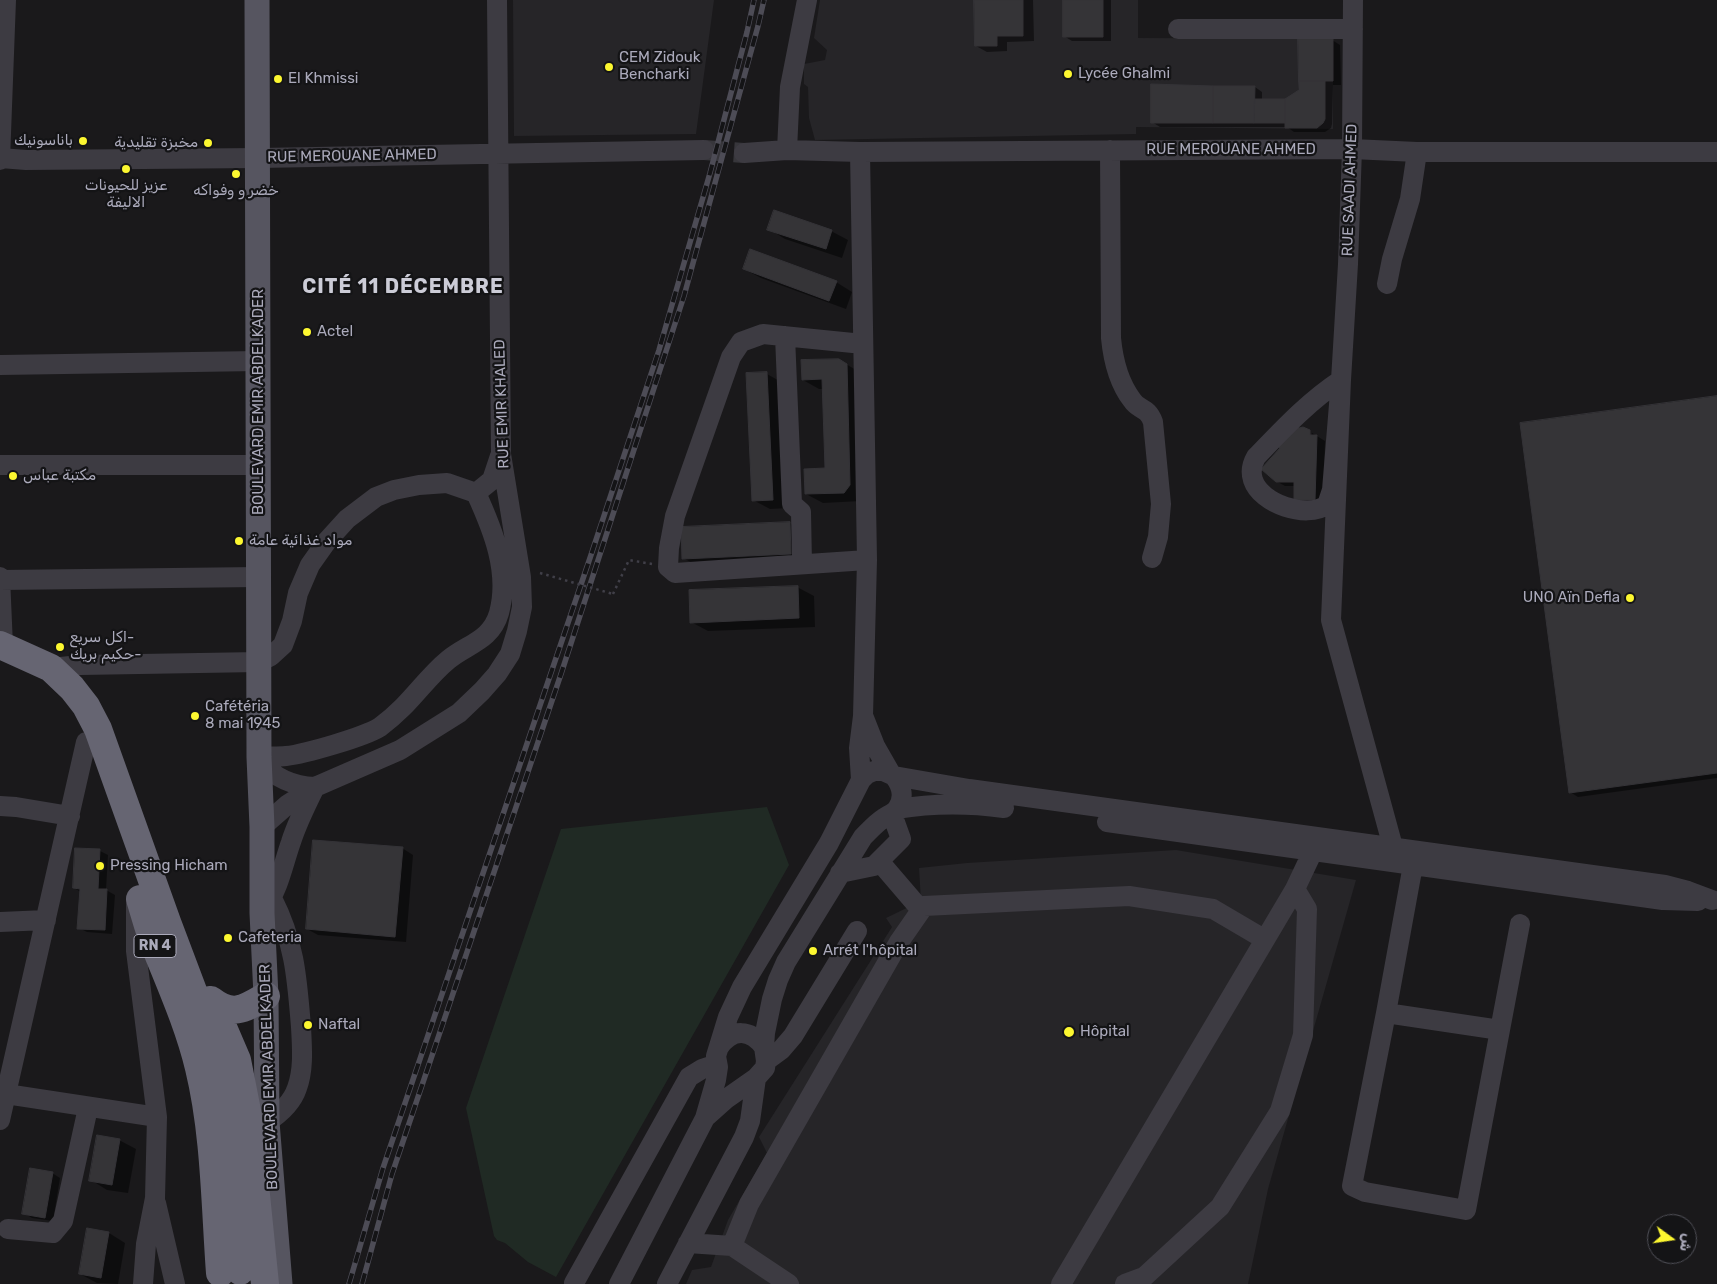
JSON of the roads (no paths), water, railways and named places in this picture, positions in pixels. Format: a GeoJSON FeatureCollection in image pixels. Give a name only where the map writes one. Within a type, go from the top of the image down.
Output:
{"type":"FeatureCollection","features":[{"type":"Feature","properties":{"kind":"highway","name":"RN 4"},"geometry":{"type":"LineString","coordinates":[[1,652],[50,668],[72,688],[86,706],[98,729],[210,1036],[223,1082],[229,1119],[222,1276]]}},
{"type":"Feature","properties":{"kind":"highway","name":"RN 4"},"geometry":{"type":"LineString","coordinates":[[1,652],[56,695],[68,709],[86,742],[154,944],[180,1060],[190,1124],[222,1276]]}},
{"type":"Feature","properties":{"kind":"highway","name":"RN 4"},"geometry":{"type":"LineString","coordinates":[[182,961],[210,1000],[237,1060],[248,1116],[265,1284]]}},
{"type":"Feature","properties":{"kind":"highway"},"geometry":{"type":"LineString","coordinates":[[210,1000],[222,1009],[233,1010],[245,1008],[266,996]]}},
{"type":"Feature","properties":{"kind":"main road","name":"BOULEVARD EMIR ABDELKADER"},"geometry":{"type":"LineString","coordinates":[[257,0],[259,158],[259,759],[267,905],[268,1122],[280,1284]]}},
{"type":"Feature","properties":{"kind":"street"},"geometry":{"type":"LineString","coordinates":[[0,159],[6,0]]}},
{"type":"Feature","properties":{"kind":"street","name":"RUE EMIR KHALED"},"geometry":{"type":"LineString","coordinates":[[262,827],[287,805],[315,788],[400,750],[459,713],[497,674],[510,654],[517,631],[522,607],[521,577],[501,454],[497,0]]}},
{"type":"Feature","properties":{"kind":"street"},"geometry":{"type":"LineString","coordinates":[[787,150],[790,88],[807,0]]}},
{"type":"Feature","properties":{"kind":"street","name":"RUE SAADI AHMED"},"geometry":{"type":"LineString","coordinates":[[1341,380],[1300,411],[1256,457],[1252,464],[1253,480],[1262,492],[1276,503],[1304,511],[1315,510],[1327,505],[1332,490],[1341,380],[1348,264],[1352,149],[1353,0]]}},
{"type":"Feature","properties":{"kind":"street"},"geometry":{"type":"LineString","coordinates":[[1178,29],[1353,30]]}},
{"type":"Feature","properties":{"kind":"street","name":"RUE MEROUANE AHMED"},"geometry":{"type":"LineString","coordinates":[[744,153],[787,150],[860,152],[1352,149],[1417,152],[1717,152]]}},
{"type":"Feature","properties":{"kind":"street","name":"RUE MEROUANE AHMED"},"geometry":{"type":"LineString","coordinates":[[0,159],[259,158],[498,152],[704,150]]}},
{"type":"Feature","properties":{"kind":"street"},"geometry":{"type":"LineString","coordinates":[[1110,150],[1111,338],[1114,360],[1126,392],[1135,404],[1147,411],[1153,422],[1161,504],[1158,537],[1152,558]]}},
{"type":"Feature","properties":{"kind":"street"},"geometry":{"type":"LineString","coordinates":[[860,152],[867,560],[863,716],[859,748],[858,785],[859,806],[864,812],[870,816],[942,803],[986,805],[1663,900],[1714,901]]}},
{"type":"Feature","properties":{"kind":"street"},"geometry":{"type":"LineString","coordinates":[[1387,284],[1392,259],[1410,199],[1417,152]]}},
{"type":"Feature","properties":{"kind":"street"},"geometry":{"type":"LineString","coordinates":[[863,344],[763,334],[741,342],[731,357],[675,516],[669,548],[668,566],[674,573],[867,560]]}},
{"type":"Feature","properties":{"kind":"street"},"geometry":{"type":"LineString","coordinates":[[785,336],[792,504],[801,512],[802,564]]}},
{"type":"Feature","properties":{"kind":"street"},"geometry":{"type":"LineString","coordinates":[[0,365],[258,361]]}},
{"type":"Feature","properties":{"kind":"street"},"geometry":{"type":"LineString","coordinates":[[1341,380],[1332,620],[1393,848]]}},
{"type":"Feature","properties":{"kind":"street"},"geometry":{"type":"LineString","coordinates":[[476,493],[492,480],[501,454]]}},
{"type":"Feature","properties":{"kind":"street"},"geometry":{"type":"LineString","coordinates":[[0,465],[259,465]]}},
{"type":"Feature","properties":{"kind":"street"},"geometry":{"type":"LineString","coordinates":[[50,668],[80,665],[259,662],[271,656],[284,645],[298,593],[310,565],[327,540],[348,519],[376,497],[394,490],[419,485],[447,483],[476,493],[491,526],[501,569],[503,592],[499,615],[490,632],[478,643],[461,650],[447,661],[402,708],[379,728],[354,738],[295,754],[259,759]]}},
{"type":"Feature","properties":{"kind":"street"},"geometry":{"type":"LineString","coordinates":[[1,652],[0,578],[258,577]]}},
{"type":"Feature","properties":{"kind":"street"},"geometry":{"type":"LineString","coordinates":[[705,1118],[726,1099],[753,1080],[765,1068],[765,1033],[772,999],[782,971],[863,837],[891,813],[901,801],[900,783],[892,775],[875,746],[863,716]]}},
{"type":"Feature","properties":{"kind":"street"},"geometry":{"type":"LineString","coordinates":[[0,1120],[6,1094],[6,1068],[46,920],[86,742]]}},
{"type":"Feature","properties":{"kind":"street"},"geometry":{"type":"LineString","coordinates":[[259,759],[268,770],[290,783],[315,788],[295,831],[278,885],[267,905],[286,928],[295,960],[298,986],[301,1067],[298,1084],[292,1099],[281,1112],[268,1122]]}},
{"type":"Feature","properties":{"kind":"street"},"geometry":{"type":"LineString","coordinates":[[619,1284],[705,1118],[714,1093],[718,1060],[728,1017],[742,987],[814,869],[858,785],[867,774],[874,771],[883,771],[892,775],[969,789],[1664,885],[1688,891],[1714,901]]}},
{"type":"Feature","properties":{"kind":"street"},"geometry":{"type":"LineString","coordinates":[[0,806],[70,816]]}},
{"type":"Feature","properties":{"kind":"street"},"geometry":{"type":"LineString","coordinates":[[840,873],[874,866],[900,839],[891,813]]}},
{"type":"Feature","properties":{"kind":"street"},"geometry":{"type":"LineString","coordinates":[[1061,1284],[1295,889],[1313,851]]}},
{"type":"Feature","properties":{"kind":"street"},"geometry":{"type":"LineString","coordinates":[[880,861],[921,910]]}},
{"type":"Feature","properties":{"kind":"street"},"geometry":{"type":"LineString","coordinates":[[1413,865],[1352,1186],[1365,1192],[1466,1210],[1520,924]]}},
{"type":"Feature","properties":{"kind":"street"},"geometry":{"type":"LineString","coordinates":[[136,887],[136,950],[157,1118],[155,1198],[146,1244],[143,1284]]}},
{"type":"Feature","properties":{"kind":"street"},"geometry":{"type":"LineString","coordinates":[[1125,1284],[1144,1277],[1220,1207],[1280,1111],[1302,1035],[1307,909],[1295,889]]}},
{"type":"Feature","properties":{"kind":"street"},"geometry":{"type":"LineString","coordinates":[[732,1246],[754,1196],[899,942],[924,906],[1129,896],[1213,909],[1264,939]]}},
{"type":"Feature","properties":{"kind":"street"},"geometry":{"type":"LineString","coordinates":[[0,922],[46,920]]}},
{"type":"Feature","properties":{"kind":"street"},"geometry":{"type":"LineString","coordinates":[[765,1054],[781,1050],[793,1036],[857,931]]}},
{"type":"Feature","properties":{"kind":"street"},"geometry":{"type":"LineString","coordinates":[[1386,1013],[1500,1030]]}},
{"type":"Feature","properties":{"kind":"street"},"geometry":{"type":"LineString","coordinates":[[753,1080],[734,1082],[727,1079],[718,1060],[724,1040],[732,1035],[750,1034],[758,1040],[765,1054]]}},
{"type":"Feature","properties":{"kind":"street"},"geometry":{"type":"LineString","coordinates":[[574,1283],[689,1078],[695,1072],[718,1060]]}},
{"type":"Feature","properties":{"kind":"street"},"geometry":{"type":"LineString","coordinates":[[666,1284],[747,1129],[753,1080]]}},
{"type":"Feature","properties":{"kind":"street"},"geometry":{"type":"LineString","coordinates":[[6,1094],[157,1118]]}},
{"type":"Feature","properties":{"kind":"street"},"geometry":{"type":"LineString","coordinates":[[8,1229],[53,1233],[63,1221],[88,1108]]}},
{"type":"Feature","properties":{"kind":"street"},"geometry":{"type":"LineString","coordinates":[[155,1198],[175,1284]]}},
{"type":"Feature","properties":{"kind":"street"},"geometry":{"type":"LineString","coordinates":[[688,1243],[732,1246],[789,1284]]}},
{"type":"Feature","properties":{"kind":"tunnel"},"geometry":{"type":"LineString","coordinates":[[704,150],[744,153]]}},
{"type":"Feature","properties":{"kind":"railway"},"geometry":{"type":"LineString","coordinates":[[349,1284],[383,1168],[659,350],[710,173],[754,0]]}},
{"type":"Feature","properties":{"kind":"railway"},"geometry":{"type":"LineString","coordinates":[[362,1284],[392,1174],[561,674],[684,296],[764,0]]}},
{"type":"Feature","properties":{"kind":"place","name":"CEM Zidouk Bencharki"},"geometry":{"type":"Point","coordinates":[609,67]}},
{"type":"Feature","properties":{"kind":"place","name":"Lycée Ghalmi"},"geometry":{"type":"Point","coordinates":[1068,74]}},
{"type":"Feature","properties":{"kind":"place","name":"El Khmissi"},"geometry":{"type":"Point","coordinates":[278,79]}},
{"type":"Feature","properties":{"kind":"place","name":"باناسونيك"},"geometry":{"type":"Point","coordinates":[83,141]}},
{"type":"Feature","properties":{"kind":"place","name":"مخبزة تقليدية"},"geometry":{"type":"Point","coordinates":[208,143]}},
{"type":"Feature","properties":{"kind":"place","name":"عزيز للحيونات الاليفة"},"geometry":{"type":"Point","coordinates":[126,169]}},
{"type":"Feature","properties":{"kind":"place","name":"خضر و وفواكه"},"geometry":{"type":"Point","coordinates":[236,174]}},
{"type":"Feature","properties":{"kind":"place","name":"Actel"},"geometry":{"type":"Point","coordinates":[307,332]}},
{"type":"Feature","properties":{"kind":"place","name":"مكتبة عباس"},"geometry":{"type":"Point","coordinates":[13,476]}},
{"type":"Feature","properties":{"kind":"place","name":"مواد غذائية عامة"},"geometry":{"type":"Point","coordinates":[239,541]}},
{"type":"Feature","properties":{"kind":"place","name":"UNO Aïn Defla"},"geometry":{"type":"Point","coordinates":[1630,598]}},
{"type":"Feature","properties":{"kind":"place","name":"اكل سريع- حكيم بريك-"},"geometry":{"type":"Point","coordinates":[60,647]}},
{"type":"Feature","properties":{"kind":"place","name":"Cafétéria 8 mai 1945"},"geometry":{"type":"Point","coordinates":[195,716]}},
{"type":"Feature","properties":{"kind":"place","name":"Pressing Hicham"},"geometry":{"type":"Point","coordinates":[100,866]}},
{"type":"Feature","properties":{"kind":"place","name":"Cafeteria"},"geometry":{"type":"Point","coordinates":[228,938]}},
{"type":"Feature","properties":{"kind":"place","name":"Arrét l'hôpital"},"geometry":{"type":"Point","coordinates":[813,951]}},
{"type":"Feature","properties":{"kind":"place","name":"Naftal"},"geometry":{"type":"Point","coordinates":[308,1025]}},
{"type":"Feature","properties":{"kind":"place","name":"Hôpital"},"geometry":{"type":"Point","coordinates":[1069,1032]}},
{"type":"Feature","properties":{"kind":"district","name":"CITÉ 11 DÉCEMBRE"},"geometry":{"type":"Point","coordinates":[403,287]}}]}
